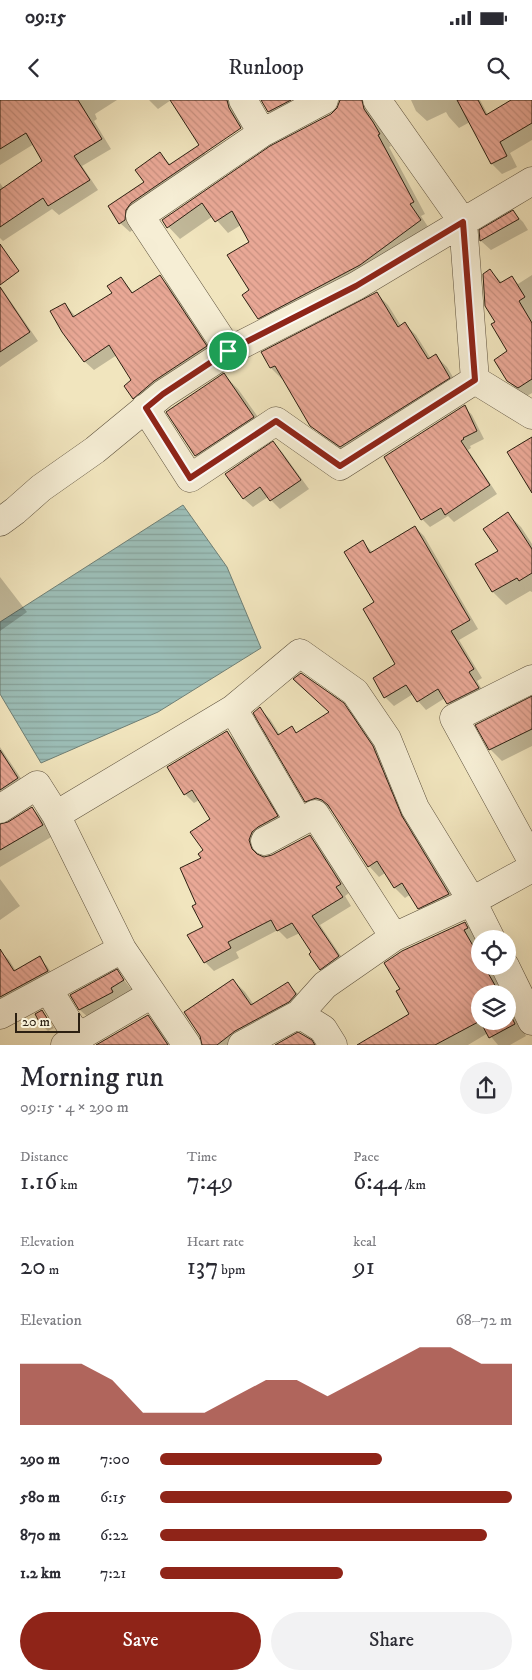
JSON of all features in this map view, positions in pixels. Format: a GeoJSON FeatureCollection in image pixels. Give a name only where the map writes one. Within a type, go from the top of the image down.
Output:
{"type":"FeatureCollection","features":[{"type":"Feature","properties":{"kind":"street"},"geometry":{"type":"LineString","coordinates":[[243,100],[262,133]]}},
{"type":"Feature","properties":{"kind":"street"},"geometry":{"type":"LineString","coordinates":[[228,351],[140,216],[262,133],[324,100]]}},
{"type":"Feature","properties":{"kind":"street"},"geometry":{"type":"LineString","coordinates":[[377,100],[463,222],[475,380]]}},
{"type":"Feature","properties":{"kind":"street"},"geometry":{"type":"LineString","coordinates":[[0,522],[16,511],[41,488],[95,450],[163,394],[228,351],[356,286],[532,181]]}},
{"type":"Feature","properties":{"kind":"street"},"geometry":{"type":"LineString","coordinates":[[475,380],[526,406]]}},
{"type":"Feature","properties":{"kind":"street"},"geometry":{"type":"LineString","coordinates":[[146,408],[190,478],[276,421],[340,466],[475,380]]}},
{"type":"Feature","properties":{"kind":"street"},"geometry":{"type":"LineString","coordinates":[[56,815],[233,710],[300,653],[355,692],[387,739],[415,808],[472,901],[486,930]]}},
{"type":"Feature","properties":{"kind":"street"},"geometry":{"type":"LineString","coordinates":[[532,679],[454,718],[532,861]]}},
{"type":"Feature","properties":{"kind":"street"},"geometry":{"type":"LineString","coordinates":[[233,710],[299,822]]}},
{"type":"Feature","properties":{"kind":"street"},"geometry":{"type":"LineString","coordinates":[[0,810],[37,785],[56,815],[122,949],[187,1045]]}},
{"type":"Feature","properties":{"kind":"street"},"geometry":{"type":"LineString","coordinates":[[265,841],[314,814],[394,937]]}},
{"type":"Feature","properties":{"kind":"street"},"geometry":{"type":"LineString","coordinates":[[242,1045],[299,1014],[325,985],[394,937],[472,901],[532,868]]}},
{"type":"Feature","properties":{"kind":"street"},"geometry":{"type":"LineString","coordinates":[[0,1015],[122,949]]}},
{"type":"Feature","properties":{"kind":"street"},"geometry":{"type":"LineString","coordinates":[[509,975],[532,1021]]}},
{"type":"Feature","properties":{"kind":"street"},"geometry":{"type":"LineString","coordinates":[[48,989],[81,1040],[152,994]]}},
{"type":"Feature","properties":{"kind":"street"},"geometry":{"type":"LineString","coordinates":[[299,1014],[323,1028],[333,1045]]}},
{"type":"Feature","properties":{"kind":"water"},"geometry":{"type":"Polygon","coordinates":[[[183,505],[227,567],[261,648],[158,712],[41,763],[0,694],[0,622],[183,505]]]}},
{"type":"Feature","properties":{"kind":"building"},"geometry":{"type":"Polygon","coordinates":[[[0,100],[78,100],[102,139],[74,156],[90,180],[48,206],[43,198],[0,227],[0,190],[42,161],[26,133],[0,149],[0,100]]]}},
{"type":"Feature","properties":{"kind":"building"},"geometry":{"type":"Polygon","coordinates":[[[170,100],[227,100],[229,108],[241,128],[131,203],[126,210],[125,220],[119,224],[108,206],[144,182],[135,170],[160,152],[169,165],[199,145],[170,100]]]}},
{"type":"Feature","properties":{"kind":"building"},"geometry":{"type":"Polygon","coordinates":[[[261,100],[291,100],[268,112],[261,100]]]}},
{"type":"Feature","properties":{"kind":"building"},"geometry":{"type":"Polygon","coordinates":[[[340,100],[362,100],[364,109],[380,134],[378,135],[414,202],[410,204],[421,220],[360,265],[258,319],[242,295],[249,290],[227,255],[249,242],[232,211],[215,222],[202,203],[167,228],[162,220],[270,146],[331,114],[337,108],[340,100]]]}},
{"type":"Feature","properties":{"kind":"building"},"geometry":{"type":"Polygon","coordinates":[[[457,100],[478,100],[486,115],[511,100],[532,100],[532,123],[500,142],[507,156],[491,164],[457,100]]]}},
{"type":"Feature","properties":{"kind":"building"},"geometry":{"type":"Polygon","coordinates":[[[513,210],[519,219],[480,241],[479,230],[513,210]]]}},
{"type":"Feature","properties":{"kind":"building"},"geometry":{"type":"Polygon","coordinates":[[[0,244],[19,271],[0,285],[0,244]]]}},
{"type":"Feature","properties":{"kind":"building"},"geometry":{"type":"Polygon","coordinates":[[[490,269],[500,283],[512,276],[525,297],[519,301],[532,323],[532,379],[518,388],[507,381],[494,360],[507,351],[491,324],[495,322],[485,306],[483,274],[490,269]]]}},
{"type":"Feature","properties":{"kind":"building"},"geometry":{"type":"Polygon","coordinates":[[[160,275],[207,346],[154,381],[133,399],[124,386],[131,380],[109,345],[84,362],[62,332],[50,311],[65,303],[73,317],[112,293],[107,286],[121,277],[132,293],[160,275]]]}},
{"type":"Feature","properties":{"kind":"building"},"geometry":{"type":"Polygon","coordinates":[[[0,287],[30,332],[0,352],[0,287]]]}},
{"type":"Feature","properties":{"kind":"building"},"geometry":{"type":"Polygon","coordinates":[[[377,292],[398,327],[405,322],[428,359],[436,354],[450,378],[340,447],[310,426],[275,366],[270,368],[261,352],[377,292]]]}},
{"type":"Feature","properties":{"kind":"building"},"geometry":{"type":"Polygon","coordinates":[[[224,373],[254,417],[195,456],[166,412],[224,373]]]}},
{"type":"Feature","properties":{"kind":"building"},"geometry":{"type":"Polygon","coordinates":[[[465,405],[477,431],[461,441],[490,485],[445,515],[441,508],[421,520],[384,457],[465,405]]]}},
{"type":"Feature","properties":{"kind":"building"},"geometry":{"type":"Polygon","coordinates":[[[532,437],[532,493],[507,452],[532,437]]]}},
{"type":"Feature","properties":{"kind":"building"},"geometry":{"type":"Polygon","coordinates":[[[273,441],[301,480],[270,501],[260,487],[243,499],[225,474],[273,441]]]}},
{"type":"Feature","properties":{"kind":"building"},"geometry":{"type":"Polygon","coordinates":[[[508,512],[532,549],[532,573],[519,581],[517,578],[492,592],[475,564],[498,551],[483,529],[508,512]]]}},
{"type":"Feature","properties":{"kind":"building"},"geometry":{"type":"Polygon","coordinates":[[[415,526],[470,620],[451,631],[474,669],[469,672],[479,688],[447,704],[438,689],[417,702],[406,685],[384,698],[373,678],[395,664],[363,609],[374,602],[344,552],[363,540],[370,553],[415,526]]]}},
{"type":"Feature","properties":{"kind":"building"},"geometry":{"type":"Polygon","coordinates":[[[301,673],[344,703],[373,746],[402,816],[449,894],[418,909],[402,883],[394,888],[377,861],[368,867],[328,805],[316,798],[305,802],[253,713],[260,707],[278,735],[292,726],[296,733],[329,712],[293,679],[301,673]]]}},
{"type":"Feature","properties":{"kind":"building"},"geometry":{"type":"Polygon","coordinates":[[[532,696],[532,729],[489,750],[475,725],[532,696]]]}},
{"type":"Feature","properties":{"kind":"building"},"geometry":{"type":"Polygon","coordinates":[[[227,731],[278,816],[252,832],[249,840],[252,849],[264,857],[272,855],[310,835],[341,884],[336,887],[343,897],[312,916],[339,956],[320,970],[292,923],[277,931],[271,920],[228,942],[231,948],[204,963],[187,935],[203,927],[192,906],[196,904],[180,868],[201,858],[198,854],[203,850],[190,832],[210,819],[192,790],[184,795],[167,767],[227,731]]]}},
{"type":"Feature","properties":{"kind":"building"},"geometry":{"type":"Polygon","coordinates":[[[0,750],[18,778],[0,790],[0,750]]]}},
{"type":"Feature","properties":{"kind":"building"},"geometry":{"type":"Polygon","coordinates":[[[32,807],[43,825],[0,850],[0,824],[8,822],[32,807]]]}},
{"type":"Feature","properties":{"kind":"building"},"geometry":{"type":"Polygon","coordinates":[[[465,922],[468,928],[464,930],[471,942],[471,975],[489,975],[495,985],[471,985],[471,1026],[435,1045],[357,1045],[409,1014],[396,991],[400,989],[384,963],[402,951],[465,922]]]}},
{"type":"Feature","properties":{"kind":"building"},"geometry":{"type":"Polygon","coordinates":[[[0,949],[14,971],[40,956],[48,971],[0,997],[0,949]]]}},
{"type":"Feature","properties":{"kind":"building"},"geometry":{"type":"Polygon","coordinates":[[[117,969],[124,980],[111,988],[113,992],[79,1010],[70,995],[117,969]]]}},
{"type":"Feature","properties":{"kind":"building"},"geometry":{"type":"Polygon","coordinates":[[[233,979],[251,1005],[288,982],[296,994],[289,1002],[235,1031],[217,1045],[202,1045],[200,1036],[184,1012],[233,979]]]}},
{"type":"Feature","properties":{"kind":"building"},"geometry":{"type":"Polygon","coordinates":[[[42,1010],[50,1023],[42,1027],[35,1014],[42,1010]]]}},
{"type":"Feature","properties":{"kind":"building"},"geometry":{"type":"Polygon","coordinates":[[[148,1015],[168,1045],[96,1045],[148,1015]]]}},
{"type":"Feature","properties":{"kind":"building"},"geometry":{"type":"Polygon","coordinates":[[[485,1030],[504,1030],[489,1038],[485,1030]]]}},
{"type":"Feature","properties":{"kind":"building"},"geometry":{"type":"Polygon","coordinates":[[[298,1032],[312,1040],[315,1045],[275,1045],[298,1032]]]}},
{"type":"Feature","properties":{"kind":"route"},"geometry":{"type":"LineString","coordinates":[[463,222],[475,380],[340,466],[276,421],[190,478],[146,408],[163,394],[228,351],[356,286],[463,222]]}}]}
